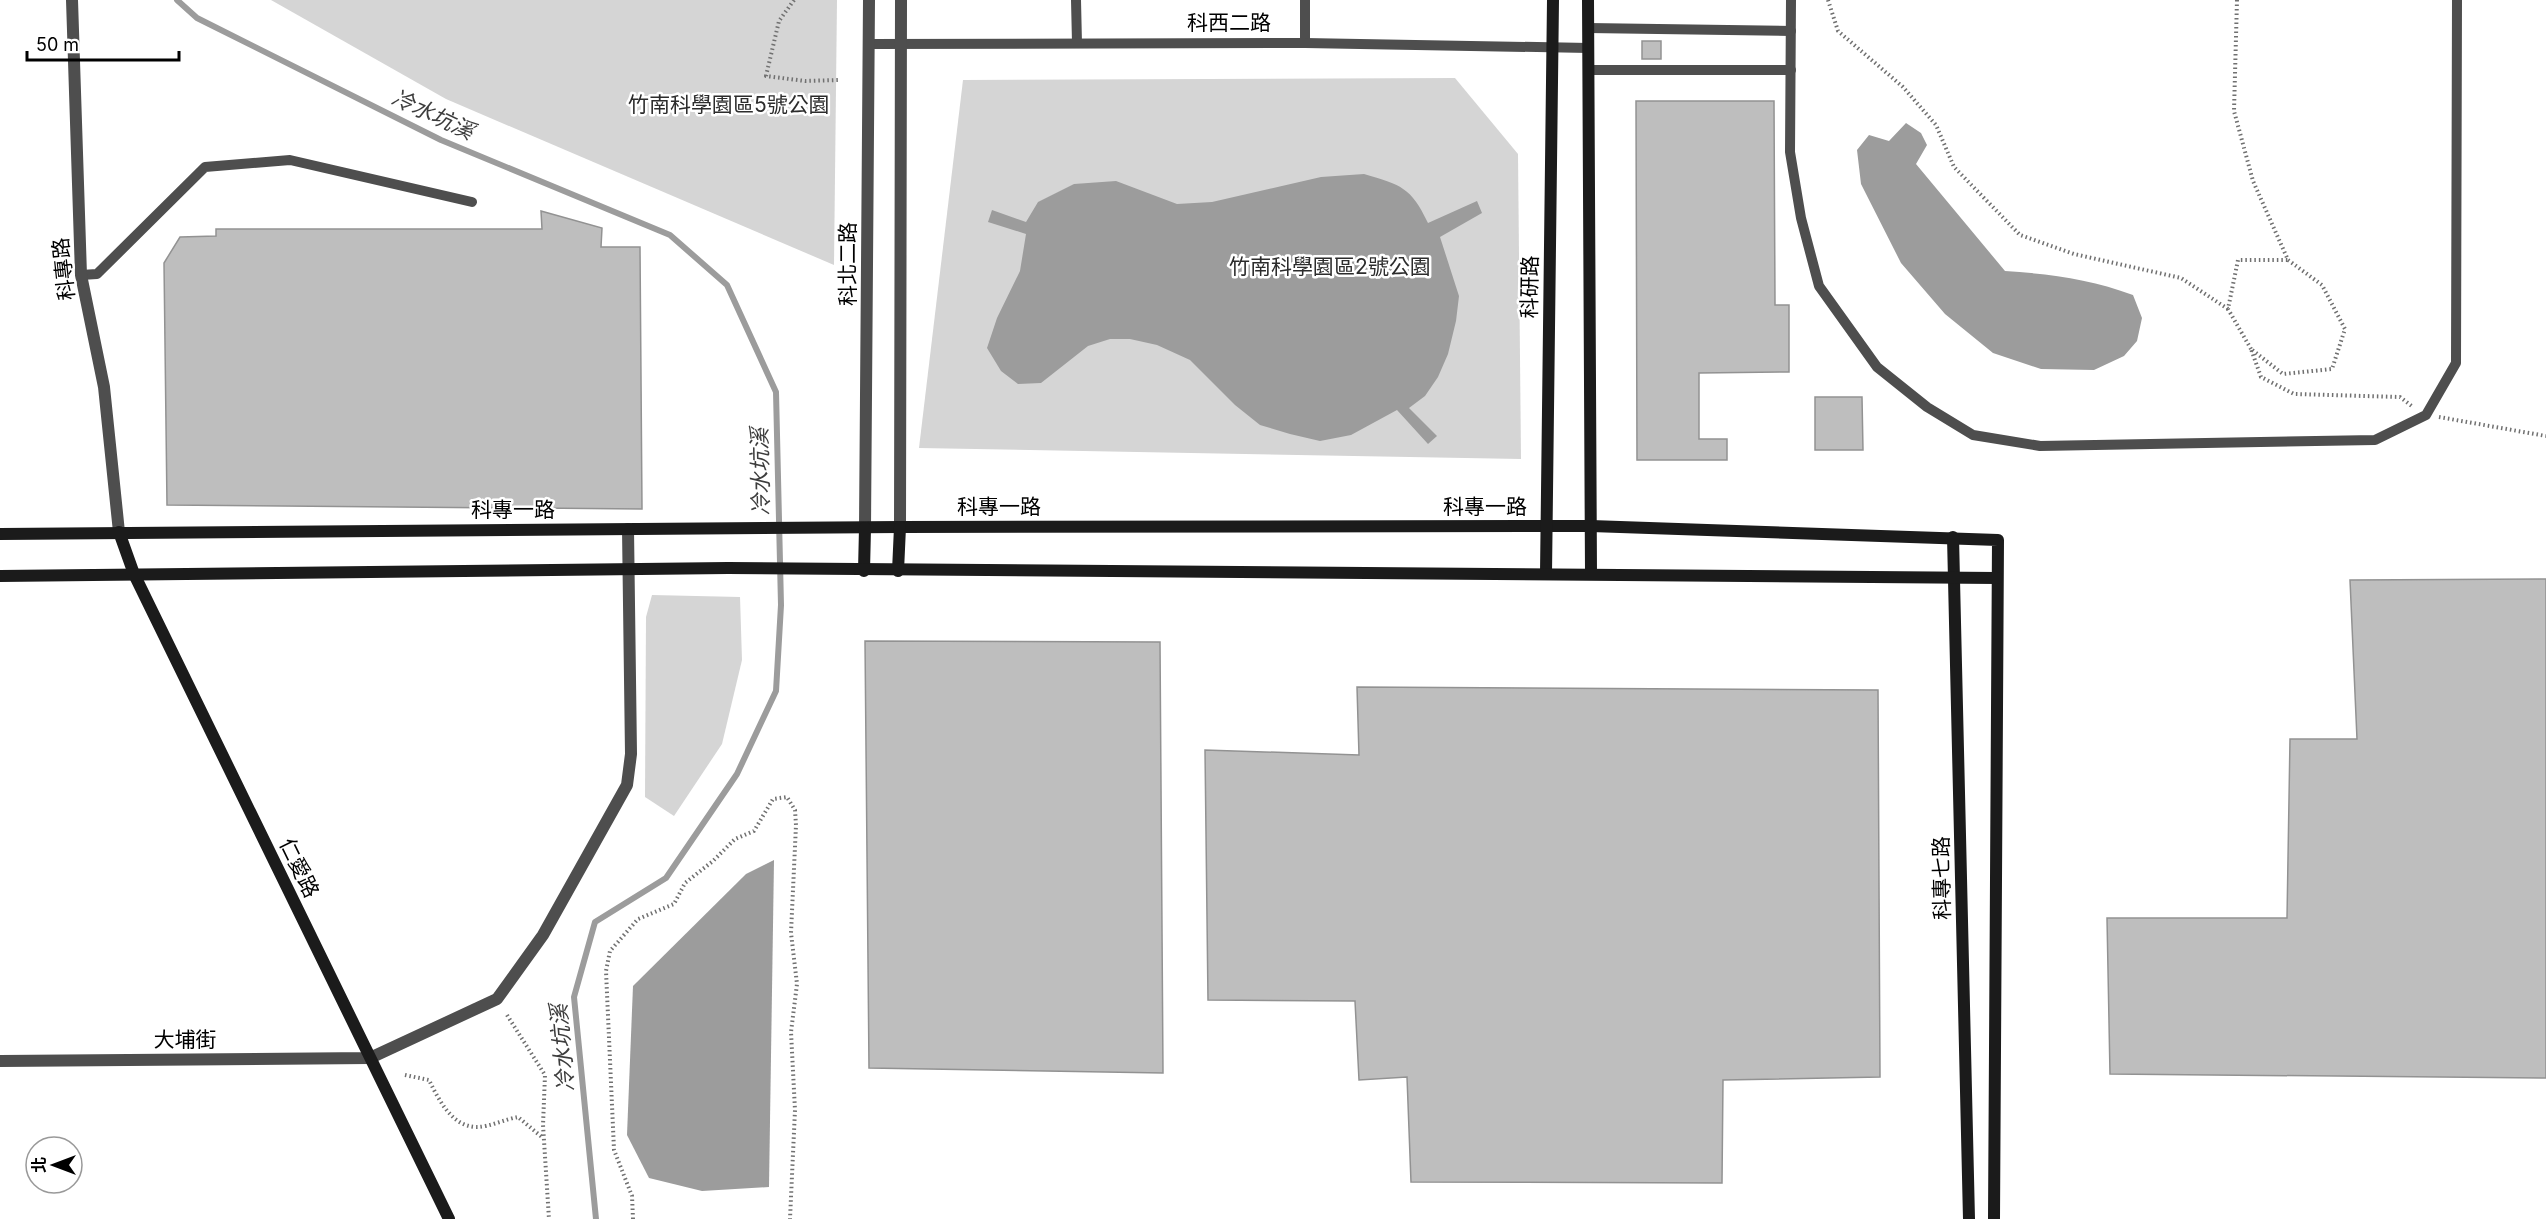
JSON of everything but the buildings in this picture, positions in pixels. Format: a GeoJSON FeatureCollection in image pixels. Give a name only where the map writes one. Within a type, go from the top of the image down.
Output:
{"type":"FeatureCollection","features":[{"type":"Feature","properties":{"kind":"street","name":"科專路"},"geometry":{"type":"LineString","coordinates":[[72,0],[81,275],[104,387],[119,532]]}},
{"type":"Feature","properties":{"kind":"street","name":"科北二路"},"geometry":{"type":"LineString","coordinates":[[865,528],[869,0]]}},
{"type":"Feature","properties":{"kind":"street"},"geometry":{"type":"LineString","coordinates":[[898,571],[901,0]]}},
{"type":"Feature","properties":{"kind":"street","name":"科研路"},"geometry":{"type":"LineString","coordinates":[[1546,574],[1553,0]]}},
{"type":"Feature","properties":{"kind":"street"},"geometry":{"type":"LineString","coordinates":[[1588,0],[1591,573]]}},
{"type":"Feature","properties":{"kind":"street","name":"科專一路"},"geometry":{"type":"LineString","coordinates":[[0,534],[900,527],[1591,526],[1998,540],[1997,578]]}},
{"type":"Feature","properties":{"kind":"street"},"geometry":{"type":"LineString","coordinates":[[864,570],[865,528]]}},
{"type":"Feature","properties":{"kind":"street"},"geometry":{"type":"LineString","coordinates":[[370,1058],[497,999],[543,935],[627,785],[631,754],[628,529]]}},
{"type":"Feature","properties":{"kind":"street","name":"仁愛路"},"geometry":{"type":"LineString","coordinates":[[119,532],[134,574],[449,1219]]}},
{"type":"Feature","properties":{"kind":"street","name":"科專七路"},"geometry":{"type":"LineString","coordinates":[[1953,537],[1969,1219]]}},
{"type":"Feature","properties":{"kind":"street"},"geometry":{"type":"LineString","coordinates":[[0,576],[728,568],[898,571],[1591,573],[1997,578],[1994,1219]]}},
{"type":"Feature","properties":{"kind":"street","name":"大埔街"},"geometry":{"type":"LineString","coordinates":[[0,1061],[370,1058]]}},
{"type":"Feature","properties":{"kind":"lane"},"geometry":{"type":"LineString","coordinates":[[1076,0],[1077,43]]}},
{"type":"Feature","properties":{"kind":"lane"},"geometry":{"type":"LineString","coordinates":[[1305,0],[1305,43]]}},
{"type":"Feature","properties":{"kind":"lane"},"geometry":{"type":"LineString","coordinates":[[1791,0],[1790,152],[1801,218],[1819,286],[1877,367],[1927,407],[1973,435],[2040,446],[2375,440],[2426,415],[2456,363],[2457,0]]}},
{"type":"Feature","properties":{"kind":"lane"},"geometry":{"type":"LineString","coordinates":[[1588,28],[1791,31]]}},
{"type":"Feature","properties":{"kind":"lane","name":"科西二路"},"geometry":{"type":"LineString","coordinates":[[869,44],[1305,43],[1588,48]]}},
{"type":"Feature","properties":{"kind":"lane"},"geometry":{"type":"LineString","coordinates":[[1588,70],[1791,70]]}},
{"type":"Feature","properties":{"kind":"lane"},"geometry":{"type":"LineString","coordinates":[[81,275],[97,274],[205,167],[290,160],[472,202]]}},
{"type":"Feature","properties":{"kind":"path"},"geometry":{"type":"LineString","coordinates":[[794,0],[779,21],[766,76],[806,81],[839,80]]}},
{"type":"Feature","properties":{"kind":"path"},"geometry":{"type":"LineString","coordinates":[[1828,0],[1838,31],[1909,95],[1936,125],[1954,167],[2020,235],[2074,254],[2181,278],[2228,309],[2251,349],[2261,377],[2294,394],[2400,398],[2426,415],[2546,435]]}},
{"type":"Feature","properties":{"kind":"path"},"geometry":{"type":"LineString","coordinates":[[2237,0],[2234,111],[2253,182],[2288,261],[2322,285],[2345,328],[2332,369],[2283,374],[2251,349]]}},
{"type":"Feature","properties":{"kind":"path"},"geometry":{"type":"LineString","coordinates":[[2228,309],[2238,261],[2288,261]]}},
{"type":"Feature","properties":{"kind":"path"},"geometry":{"type":"LineString","coordinates":[[633,1219],[632,1196],[614,1150],[606,971],[610,951],[638,919],[674,904],[685,883],[735,839],[754,831],[773,799],[787,797],[795,810],[796,825],[791,933],[797,984],[791,1032],[795,1110],[790,1219]]}},
{"type":"Feature","properties":{"kind":"path"},"geometry":{"type":"LineString","coordinates":[[507,1015],[545,1075],[544,1138],[549,1219]]}},
{"type":"Feature","properties":{"kind":"path"},"geometry":{"type":"LineString","coordinates":[[405,1075],[429,1080],[440,1103],[462,1124],[479,1127],[518,1117],[544,1138]]}},
{"type":"Feature","properties":{"kind":"green space","name":"竹南科學園區5號公園"},"geometry":{"type":"Polygon","coordinates":[[[271,0],[837,0],[834,265],[446,99],[271,0]]]}},
{"type":"Feature","properties":{"kind":"green space","name":"竹南科學園區2號公園"},"geometry":{"type":"Polygon","coordinates":[[[1455,78],[1518,154],[1521,459],[919,448],[963,80],[1455,78]]]}},
{"type":"Feature","properties":{"kind":"green space"},"geometry":{"type":"Polygon","coordinates":[[[652,595],[740,597],[742,660],[722,744],[674,816],[645,797],[646,617],[652,595]]]}},
{"type":"Feature","properties":{"kind":"shaded area"},"geometry":{"type":"Polygon","coordinates":[[[1906,123],[1921,133],[1927,145],[1916,164],[2005,271],[2070,278],[2133,295],[2142,318],[2137,341],[2124,356],[2094,370],[2041,369],[1993,353],[1945,314],[1901,263],[1861,184],[1857,150],[1869,135],[1889,141],[1906,123]]]}},
{"type":"Feature","properties":{"kind":"shaded area"},"geometry":{"type":"Polygon","coordinates":[[[1364,174],[1404,189],[1416,202],[1428,223],[1477,201],[1482,213],[1440,237],[1459,296],[1448,354],[1438,377],[1425,396],[1409,408],[1437,436],[1428,444],[1397,410],[1351,435],[1320,441],[1260,425],[1235,405],[1190,360],[1157,345],[1130,339],[1110,339],[1088,346],[1041,383],[1018,384],[1001,371],[987,348],[997,318],[1020,271],[1026,234],[988,222],[992,210],[1026,222],[1038,202],[1074,184],[1116,181],[1177,204],[1212,202],[1321,177],[1364,174]]]}},
{"type":"Feature","properties":{"kind":"shaded area"},"geometry":{"type":"Polygon","coordinates":[[[774,860],[769,1187],[702,1191],[649,1178],[627,1135],[633,986],[746,874],[774,860]]]}},
{"type":"Feature","properties":{"kind":"waterway","name":"冷水坑溪"},"geometry":{"type":"LineString","coordinates":[[177,0],[197,18],[441,140],[670,235],[727,285],[776,392],[781,605],[776,691],[737,774],[666,878],[595,922],[574,997],[596,1219]]}}]}
